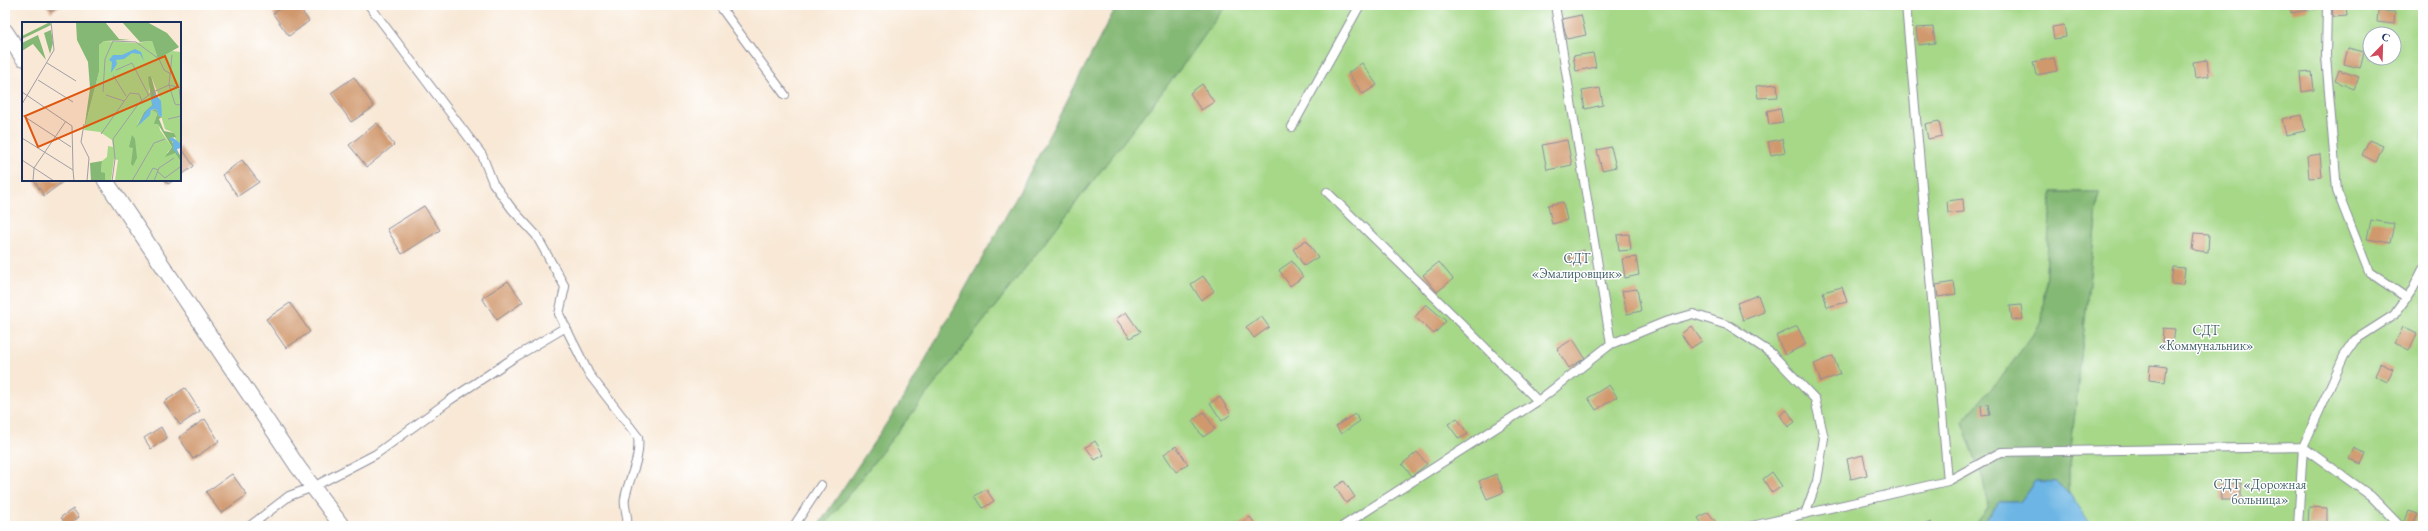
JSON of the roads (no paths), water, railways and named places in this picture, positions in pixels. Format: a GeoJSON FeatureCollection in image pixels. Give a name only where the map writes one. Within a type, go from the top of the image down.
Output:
{"type":"FeatureCollection","features":[{"type":"Feature","properties":{"kind":"street"},"geometry":{"type":"LineString","coordinates":[[5,31],[22,56]]}},
{"type":"Feature","properties":{"kind":"street"},"geometry":{"type":"LineString","coordinates":[[106,181],[298,467],[342,526]]}},
{"type":"Feature","properties":{"kind":"lane"},"geometry":{"type":"LineString","coordinates":[[369,5],[482,155],[492,183],[512,209],[536,235],[565,287],[559,314],[589,374],[638,437],[640,450],[624,500],[628,518],[627,526]]}},
{"type":"Feature","properties":{"kind":"lane"},"geometry":{"type":"LineString","coordinates":[[719,5],[785,95]]}},
{"type":"Feature","properties":{"kind":"lane"},"geometry":{"type":"LineString","coordinates":[[1292,127],[1360,5]]}},
{"type":"Feature","properties":{"kind":"lane"},"geometry":{"type":"LineString","coordinates":[[1555,5],[1611,344]]}},
{"type":"Feature","properties":{"kind":"lane"},"geometry":{"type":"LineString","coordinates":[[1906,5],[1948,481]]}},
{"type":"Feature","properties":{"kind":"lane"},"geometry":{"type":"LineString","coordinates":[[2327,5],[2326,56],[2337,191],[2369,272],[2407,298]]}},
{"type":"Feature","properties":{"kind":"lane"},"geometry":{"type":"LineString","coordinates":[[1327,192],[1462,324],[1538,401]]}},
{"type":"Feature","properties":{"kind":"lane"},"geometry":{"type":"LineString","coordinates":[[2298,526],[2303,447],[2344,356],[2355,340],[2394,315],[2407,298],[2423,269]]}},
{"type":"Feature","properties":{"kind":"lane"},"geometry":{"type":"LineString","coordinates":[[1343,526],[1538,401],[1611,344],[1665,322],[1693,314],[1730,326],[1771,353],[1815,399],[1824,438],[1817,481],[1805,514]]}},
{"type":"Feature","properties":{"kind":"lane"},"geometry":{"type":"LineString","coordinates":[[250,526],[289,496],[313,487],[376,454],[456,396],[566,327]]}},
{"type":"Feature","properties":{"kind":"lane"},"geometry":{"type":"LineString","coordinates":[[1752,526],[1948,481],[2001,452],[2303,447],[2371,496],[2400,526]]}},
{"type":"Feature","properties":{"kind":"lane"},"geometry":{"type":"LineString","coordinates":[[794,526],[821,485]]}},
{"type":"Feature","properties":{"kind":"water"},"geometry":{"type":"Polygon","coordinates":[[[2035,481],[2057,482],[2069,493],[2091,526],[1982,526],[1999,502],[2020,502],[2035,481]]]}},
{"type":"Feature","properties":{"kind":"park label","name":"СДТ «Эмалировщик»"},"geometry":{"type":"Point","coordinates":[1577,266]}},
{"type":"Feature","properties":{"kind":"park label","name":"СДТ «Коммунальник»"},"geometry":{"type":"Point","coordinates":[2206,338]}},
{"type":"Feature","properties":{"kind":"park label","name":"СДТ «Дорожная больница»"},"geometry":{"type":"Point","coordinates":[2260,492]}}]}
